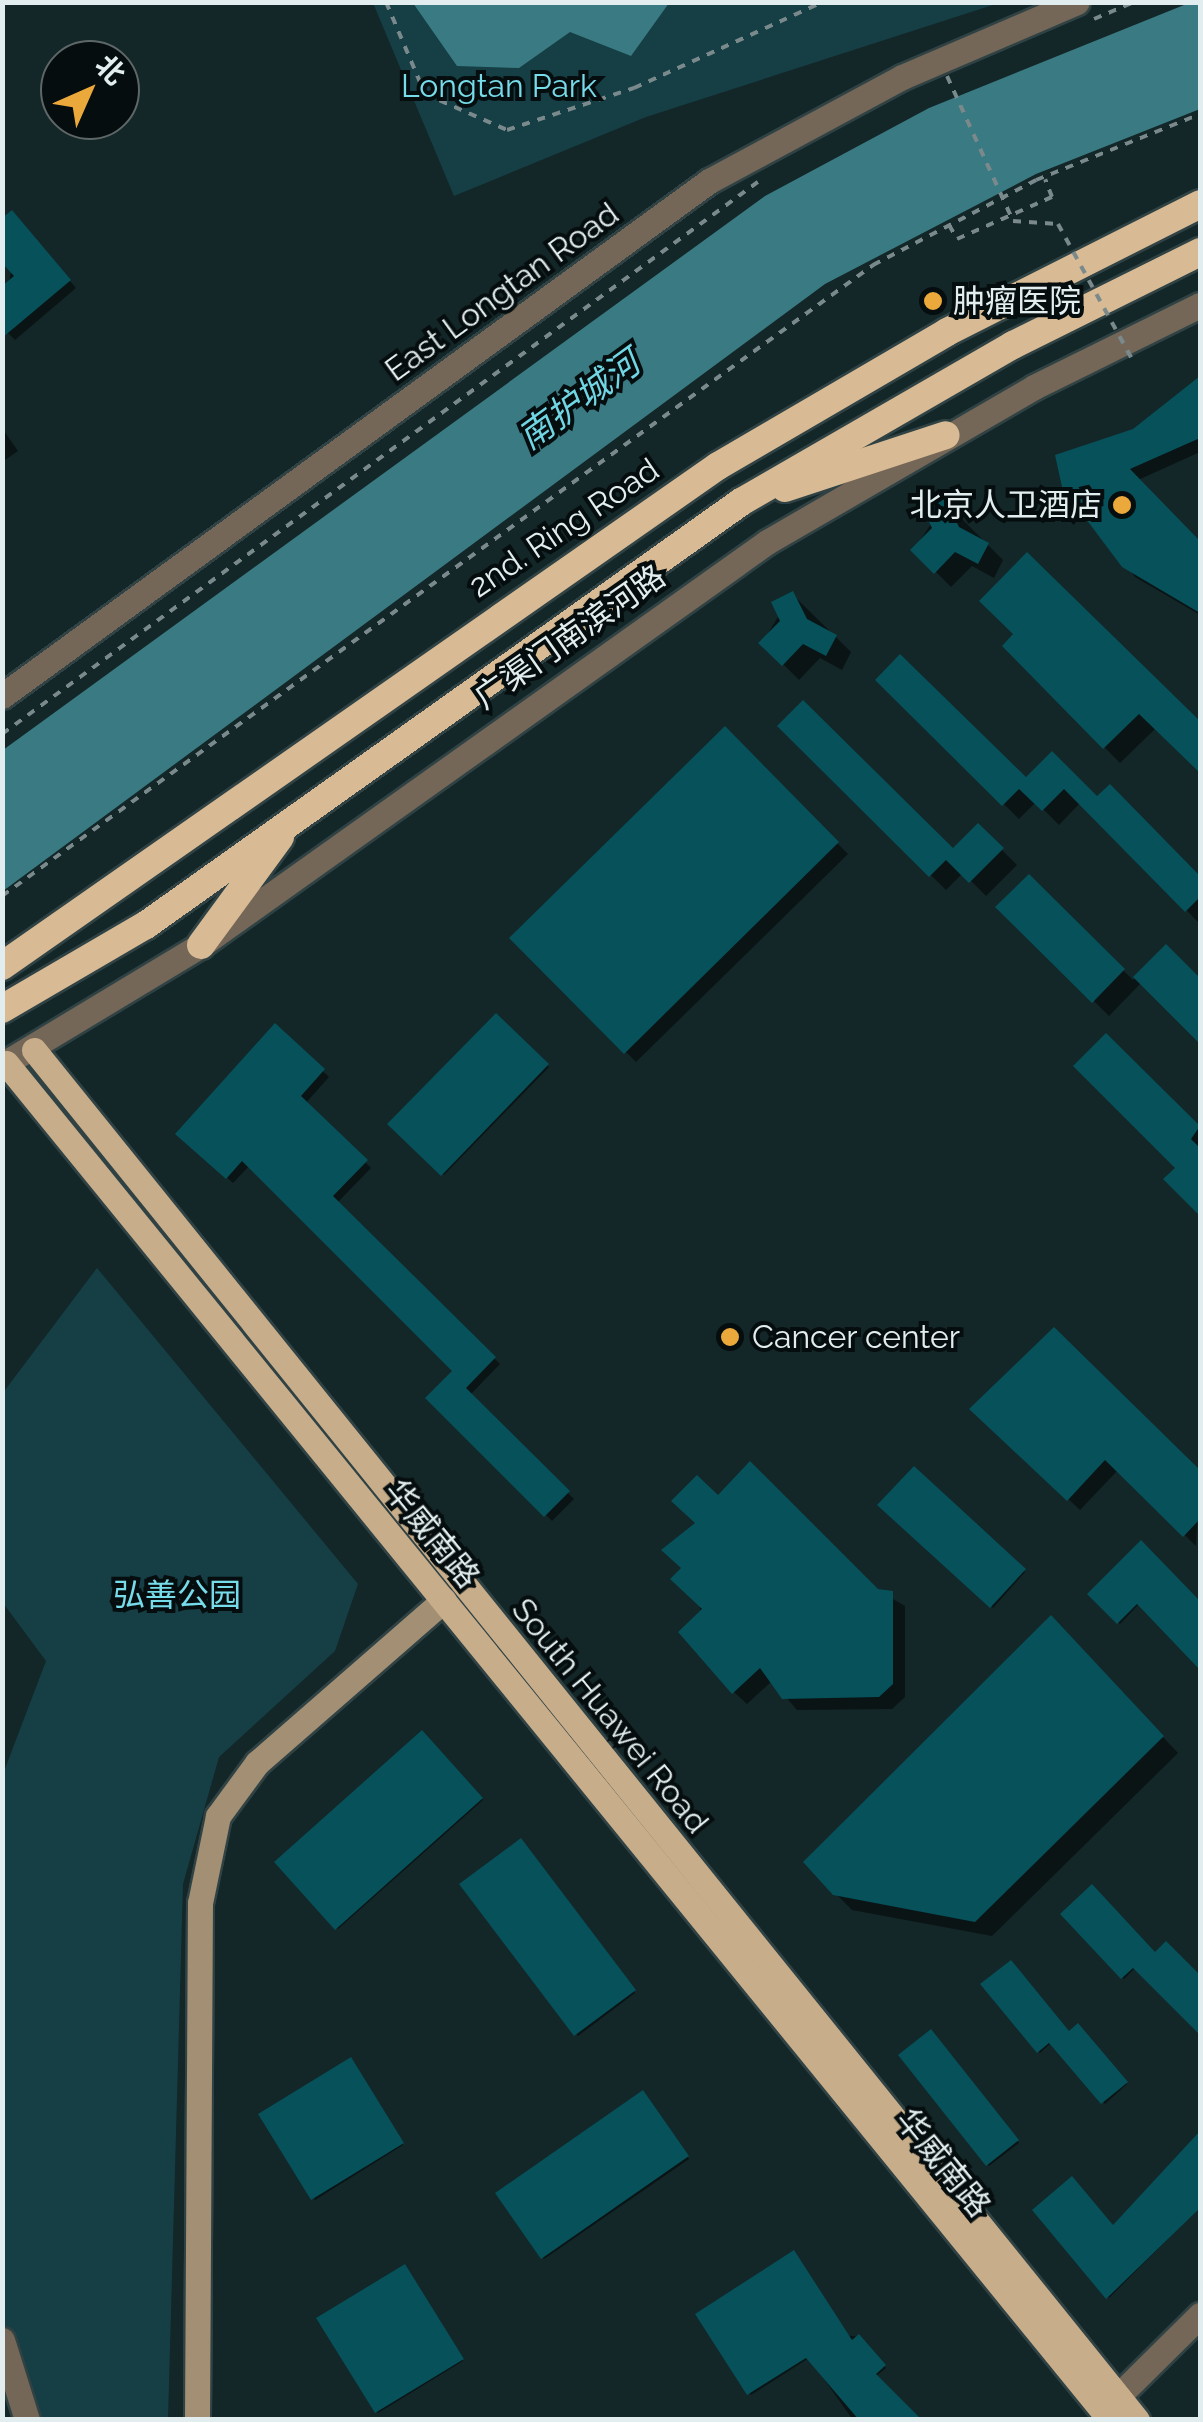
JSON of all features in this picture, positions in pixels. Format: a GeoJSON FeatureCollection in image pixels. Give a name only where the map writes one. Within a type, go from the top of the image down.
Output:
{"type":"FeatureCollection","features":[{"type":"Feature","properties":{"kind":"highway","name":"2nd. Ring Road"},"geometry":{"type":"LineString","coordinates":[[6,964],[718,466],[947,332],[1200,204]]}},
{"type":"Feature","properties":{"kind":"highway"},"geometry":{"type":"LineString","coordinates":[[2,1009],[130,936],[741,502],[968,369],[1200,252]]}},
{"type":"Feature","properties":{"kind":"highway"},"geometry":{"type":"LineString","coordinates":[[741,502],[946,435]]}},
{"type":"Feature","properties":{"kind":"highway"},"geometry":{"type":"LineString","coordinates":[[201,944],[296,816]]}},
{"type":"Feature","properties":{"kind":"main road","name":"South Huawei Road"},"geometry":{"type":"LineString","coordinates":[[34,1050],[1105,2412],[1138,2420]]}},
{"type":"Feature","properties":{"kind":"main road","name":"华威南路"},"geometry":{"type":"LineString","coordinates":[[4,1064],[1105,2412]]}},
{"type":"Feature","properties":{"kind":"main road"},"geometry":{"type":"LineString","coordinates":[[197,2420],[200,1903],[218,1816],[257,1762],[444,1600]]}},
{"type":"Feature","properties":{"kind":"street","name":"East Longtan Road"},"geometry":{"type":"LineString","coordinates":[[2,696],[709,181],[902,77],[1083,12]]}},
{"type":"Feature","properties":{"kind":"street","name":"广渠门南滨河路"},"geometry":{"type":"LineString","coordinates":[[4,1064],[34,1050],[201,944],[588,662],[946,435],[1200,305]]}},
{"type":"Feature","properties":{"kind":"street"},"geometry":{"type":"LineString","coordinates":[[1105,2412],[1200,2314]]}},
{"type":"Feature","properties":{"kind":"street"},"geometry":{"type":"LineString","coordinates":[[2,2340],[28,2420]]}},
{"type":"Feature","properties":{"kind":"path"},"geometry":{"type":"LineString","coordinates":[[386,2],[425,94],[506,130],[634,88],[822,2]]}},
{"type":"Feature","properties":{"kind":"path"},"geometry":{"type":"LineString","coordinates":[[1083,12],[1134,2]]}},
{"type":"Feature","properties":{"kind":"path"},"geometry":{"type":"LineString","coordinates":[[947,76],[1010,215]]}},
{"type":"Feature","properties":{"kind":"path"},"geometry":{"type":"LineString","coordinates":[[936,86],[955,78]]}},
{"type":"Feature","properties":{"kind":"path"},"geometry":{"type":"LineString","coordinates":[[2,896],[700,384],[873,264],[1044,177],[1200,114]]}},
{"type":"Feature","properties":{"kind":"path"},"geometry":{"type":"LineString","coordinates":[[2,734],[772,172]]}},
{"type":"Feature","properties":{"kind":"path"},"geometry":{"type":"LineString","coordinates":[[949,225],[957,240],[1052,196],[1044,177]]}},
{"type":"Feature","properties":{"kind":"path"},"geometry":{"type":"LineString","coordinates":[[1010,215],[1058,224],[1133,360]]}},
{"type":"Feature","properties":{"kind":"green space","name":"Longtan Park"},"geometry":{"type":"Polygon","coordinates":[[[373,3],[999,3],[646,117],[454,196],[373,3]]]}},
{"type":"Feature","properties":{"kind":"green space","name":"弘善公园"},"geometry":{"type":"Polygon","coordinates":[[[97,1268],[358,1584],[335,1651],[219,1757],[183,1884],[168,2419],[35,2419],[3,2319],[3,1774],[46,1661],[3,1603],[2,1394],[97,1268]]]}},
{"type":"Feature","properties":{"kind":"water"},"geometry":{"type":"Polygon","coordinates":[[[413,3],[669,3],[631,56],[570,32],[519,68],[457,66],[413,3]]]}},
{"type":"Feature","properties":{"kind":"water","name":"南护城河"},"geometry":{"type":"Polygon","coordinates":[[[1189,3],[1200,3],[1200,109],[1036,174],[825,284],[3,891],[3,750],[765,196],[929,108],[1189,3]]]}},
{"type":"Feature","properties":{"kind":"building"},"geometry":{"type":"Polygon","coordinates":[[[12,210],[71,280],[2,338],[2,286],[14,276],[2,263],[2,218],[12,210]]]}},
{"type":"Feature","properties":{"kind":"building","name":"北京人卫酒店"},"geometry":{"type":"Polygon","coordinates":[[[1200,376],[1200,438],[1130,469],[1200,541],[1200,613],[1122,567],[1062,487],[1055,455],[1133,429],[1200,376]]]}},
{"type":"Feature","properties":{"kind":"building"},"geometry":{"type":"Polygon","coordinates":[[[945,499],[959,527],[989,543],[978,564],[955,552],[934,574],[910,550],[932,528],[923,510],[945,499]]]}},
{"type":"Feature","properties":{"kind":"building"},"geometry":{"type":"Polygon","coordinates":[[[1027,552],[1200,721],[1200,773],[1139,714],[1103,749],[1002,646],[1013,634],[979,601],[1027,552]]]}},
{"type":"Feature","properties":{"kind":"building"},"geometry":{"type":"Polygon","coordinates":[[[793,591],[807,619],[837,635],[826,656],[803,644],[782,666],[758,643],[780,621],[771,602],[793,591]]]}},
{"type":"Feature","properties":{"kind":"building"},"geometry":{"type":"Polygon","coordinates":[[[900,654],[1026,777],[1052,751],[1097,796],[1110,784],[1200,876],[1200,897],[1185,912],[1064,789],[1042,811],[1019,789],[1002,806],[875,680],[900,654]]]}},
{"type":"Feature","properties":{"kind":"building"},"geometry":{"type":"Polygon","coordinates":[[[803,700],[953,848],[978,823],[1004,848],[969,883],[946,860],[929,877],[777,726],[803,700]]]}},
{"type":"Feature","properties":{"kind":"building"},"geometry":{"type":"Polygon","coordinates":[[[725,726],[839,842],[624,1054],[509,938],[725,726]]]}},
{"type":"Feature","properties":{"kind":"building"},"geometry":{"type":"Polygon","coordinates":[[[1029,874],[1125,969],[1092,1003],[995,907],[1029,874]]]}},
{"type":"Feature","properties":{"kind":"building"},"geometry":{"type":"Polygon","coordinates":[[[1166,944],[1200,978],[1200,1044],[1133,977],[1166,944]]]}},
{"type":"Feature","properties":{"kind":"building"},"geometry":{"type":"Polygon","coordinates":[[[496,1013],[549,1064],[441,1176],[387,1124],[496,1013]]]}},
{"type":"Feature","properties":{"kind":"building"},"geometry":{"type":"Polygon","coordinates":[[[275,1023],[325,1069],[301,1096],[368,1160],[333,1196],[496,1357],[466,1388],[570,1491],[544,1517],[425,1398],[452,1371],[242,1161],[226,1179],[175,1134],[275,1023]]]}},
{"type":"Feature","properties":{"kind":"building"},"geometry":{"type":"Polygon","coordinates":[[[1106,1033],[1200,1126],[1191,1139],[1200,1148],[1200,1216],[1163,1179],[1175,1168],[1073,1066],[1106,1033]]]}},
{"type":"Feature","properties":{"kind":"building"},"geometry":{"type":"Polygon","coordinates":[[[1054,1327],[1200,1470],[1200,1519],[1183,1537],[1105,1460],[1067,1501],[969,1409],[1054,1327]]]}},
{"type":"Feature","properties":{"kind":"building"},"geometry":{"type":"Polygon","coordinates":[[[750,1461],[878,1589],[893,1591],[893,1684],[879,1697],[782,1699],[760,1668],[732,1694],[678,1632],[702,1609],[670,1579],[681,1568],[661,1550],[695,1523],[671,1501],[697,1475],[718,1495],[750,1461]]]}},
{"type":"Feature","properties":{"kind":"building"},"geometry":{"type":"Polygon","coordinates":[[[914,1466],[1026,1569],[990,1608],[877,1505],[914,1466]]]}},
{"type":"Feature","properties":{"kind":"building"},"geometry":{"type":"Polygon","coordinates":[[[1141,1540],[1200,1601],[1200,1670],[1137,1604],[1117,1624],[1087,1594],[1141,1540]]]}},
{"type":"Feature","properties":{"kind":"building"},"geometry":{"type":"Polygon","coordinates":[[[1051,1615],[1164,1736],[975,1922],[833,1895],[803,1862],[1051,1615]]]}},
{"type":"Feature","properties":{"kind":"building"},"geometry":{"type":"Polygon","coordinates":[[[422,1730],[483,1798],[335,1930],[274,1862],[422,1730]]]}},
{"type":"Feature","properties":{"kind":"building"},"geometry":{"type":"Polygon","coordinates":[[[521,1838],[636,1990],[574,2036],[459,1884],[521,1838]]]}},
{"type":"Feature","properties":{"kind":"building"},"geometry":{"type":"Polygon","coordinates":[[[1092,1884],[1155,1952],[1166,1941],[1200,1975],[1200,2035],[1133,1968],[1121,1979],[1060,1914],[1092,1884]]]}},
{"type":"Feature","properties":{"kind":"building"},"geometry":{"type":"Polygon","coordinates":[[[1011,1960],[1069,2031],[1078,2023],[1128,2082],[1101,2104],[1049,2043],[1037,2053],[980,1984],[1011,1960]]]}},
{"type":"Feature","properties":{"kind":"building"},"geometry":{"type":"Polygon","coordinates":[[[931,2029],[1019,2140],[986,2166],[898,2055],[931,2029]]]}},
{"type":"Feature","properties":{"kind":"building"},"geometry":{"type":"Polygon","coordinates":[[[351,2057],[404,2143],[311,2200],[258,2114],[351,2057]]]}},
{"type":"Feature","properties":{"kind":"building"},"geometry":{"type":"Polygon","coordinates":[[[643,2090],[689,2156],[541,2259],[495,2193],[643,2090]]]}},
{"type":"Feature","properties":{"kind":"building"},"geometry":{"type":"Polygon","coordinates":[[[1200,2131],[1200,2208],[1106,2299],[1032,2210],[1072,2176],[1113,2225],[1200,2131]]]}},
{"type":"Feature","properties":{"kind":"building"},"geometry":{"type":"Polygon","coordinates":[[[794,2250],[852,2340],[859,2334],[886,2365],[876,2374],[922,2420],[859,2420],[806,2358],[747,2395],[695,2314],[794,2250]]]}},
{"type":"Feature","properties":{"kind":"building"},"geometry":{"type":"Polygon","coordinates":[[[405,2264],[464,2359],[375,2413],[316,2318],[405,2264]]]}},
{"type":"Feature","properties":{"kind":"place","name":"肿瘤医院"},"geometry":{"type":"Point","coordinates":[933,301]}},
{"type":"Feature","properties":{"kind":"place","name":"北京人卫酒店"},"geometry":{"type":"Point","coordinates":[1122,505]}},
{"type":"Feature","properties":{"kind":"place","name":"Cancer center"},"geometry":{"type":"Point","coordinates":[730,1337]}}]}
